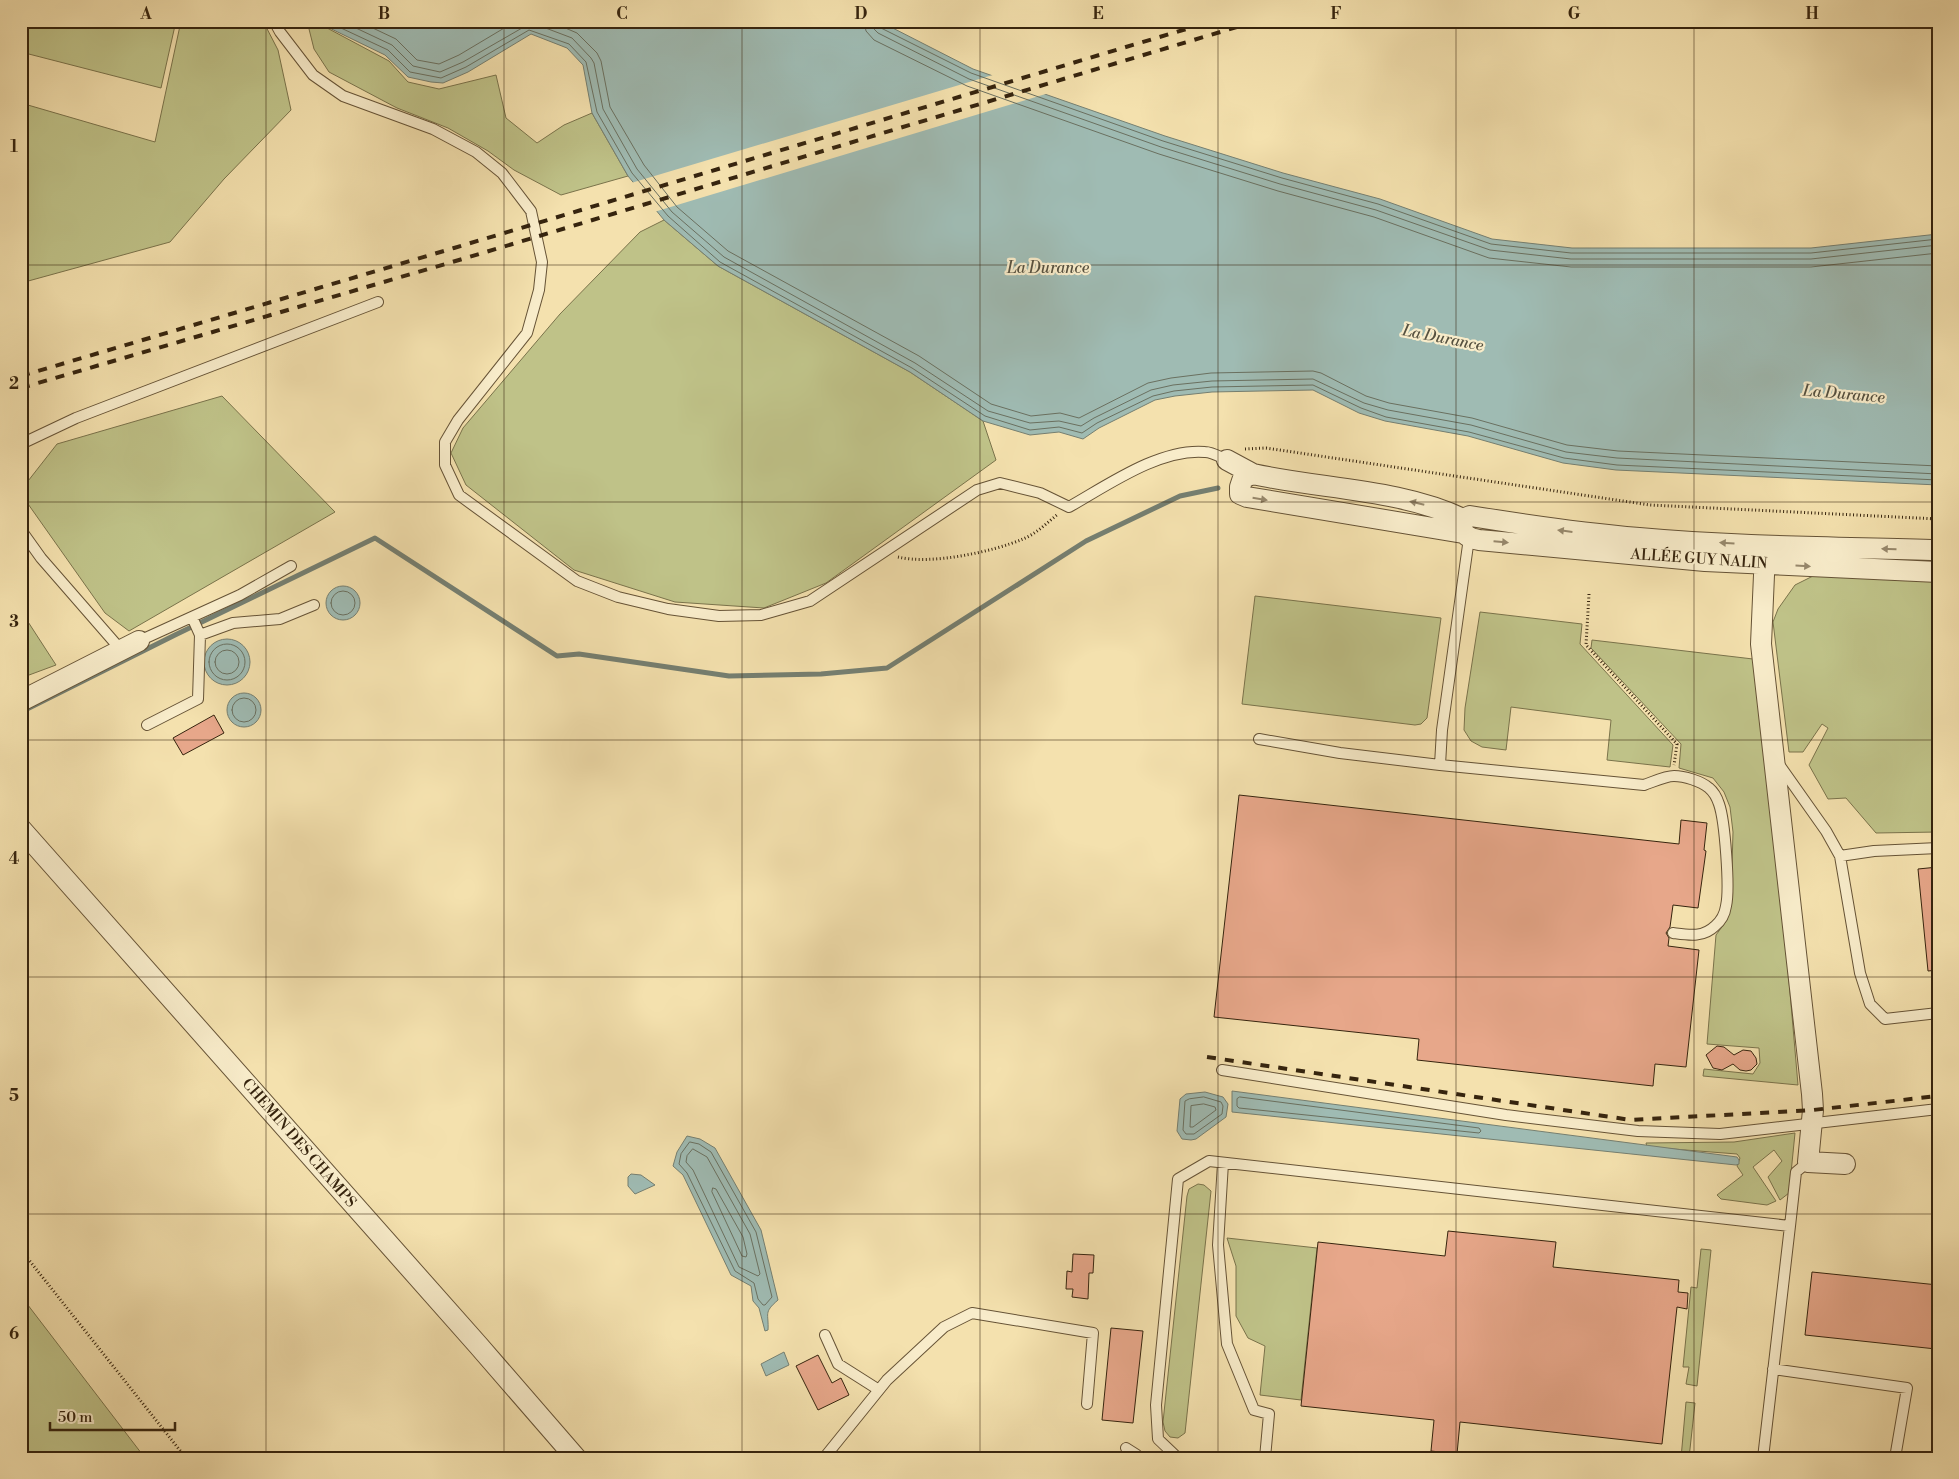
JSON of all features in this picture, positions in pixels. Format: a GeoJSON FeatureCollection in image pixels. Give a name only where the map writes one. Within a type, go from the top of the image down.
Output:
{"type":"FeatureCollection","features":[{"type":"Feature","properties":{"kind":"street","name":"ALLÉE GUY NALIN"},"geometry":{"type":"LineString","coordinates":[[1232,455],[1253,474],[1382,496],[1443,509],[1465,530],[1470,516],[1564,531],[1641,538],[1765,555],[1938,572]]}},
{"type":"Feature","properties":{"kind":"street","name":"ALLÉE GUY NALIN"},"geometry":{"type":"LineString","coordinates":[[1765,555],[1938,550]]}},
{"type":"Feature","properties":{"kind":"street"},"geometry":{"type":"LineString","coordinates":[[1765,555],[1761,644],[1812,1094],[1812,1122],[1808,1162],[1845,1164]]}},
{"type":"Feature","properties":{"kind":"street"},"geometry":{"type":"LineString","coordinates":[[21,701],[139,641]]}},
{"type":"Feature","properties":{"kind":"street","name":"CHEMIN DES CHAMPS"},"geometry":{"type":"LineString","coordinates":[[21,830],[459,1323],[576,1458]]}},
{"type":"Feature","properties":{"kind":"lane"},"geometry":{"type":"LineString","coordinates":[[274,21],[280,32],[313,75],[343,96],[433,129],[476,152],[502,173],[531,211],[542,262],[539,290],[527,333],[458,420],[445,442],[445,465],[459,495],[577,581],[618,597],[668,609],[720,616],[761,615],[810,601],[977,490],[1000,482],[1040,493],[1069,507],[1155,460],[1184,452],[1232,455]]}},
{"type":"Feature","properties":{"kind":"lane"},"geometry":{"type":"LineString","coordinates":[[21,444],[76,418],[378,302]]}},
{"type":"Feature","properties":{"kind":"lane"},"geometry":{"type":"LineString","coordinates":[[21,530],[41,558],[122,650]]}},
{"type":"Feature","properties":{"kind":"lane"},"geometry":{"type":"LineString","coordinates":[[1440,765],[1442,730],[1465,530]]}},
{"type":"Feature","properties":{"kind":"lane"},"geometry":{"type":"LineString","coordinates":[[139,641],[240,595],[291,566]]}},
{"type":"Feature","properties":{"kind":"lane"},"geometry":{"type":"LineString","coordinates":[[200,635],[233,623],[280,619],[314,605]]}},
{"type":"Feature","properties":{"kind":"lane"},"geometry":{"type":"LineString","coordinates":[[147,725],[198,699],[200,635],[192,617]]}},
{"type":"Feature","properties":{"kind":"lane"},"geometry":{"type":"LineString","coordinates":[[1259,739],[1340,753],[1440,765],[1644,785],[1673,776],[1708,786],[1715,794],[1720,805],[1726,845],[1727,904],[1723,915],[1716,925],[1704,933],[1694,936],[1672,933]]}},
{"type":"Feature","properties":{"kind":"lane"},"geometry":{"type":"LineString","coordinates":[[1775,758],[1826,831],[1840,856],[1860,973],[1870,1004],[1885,1019],[1938,1013]]}},
{"type":"Feature","properties":{"kind":"lane"},"geometry":{"type":"LineString","coordinates":[[1840,856],[1874,851],[1938,848]]}},
{"type":"Feature","properties":{"kind":"lane"},"geometry":{"type":"LineString","coordinates":[[1222,1070],[1506,1115],[1638,1132],[1720,1134],[1938,1108]]}},
{"type":"Feature","properties":{"kind":"lane"},"geometry":{"type":"LineString","coordinates":[[1178,1458],[1158,1440],[1156,1405],[1178,1179],[1209,1161],[1790,1226]]}},
{"type":"Feature","properties":{"kind":"lane"},"geometry":{"type":"LineString","coordinates":[[1223,1162],[1218,1245],[1227,1344],[1254,1410],[1268,1414],[1265,1458]]}},
{"type":"Feature","properties":{"kind":"lane"},"geometry":{"type":"LineString","coordinates":[[1763,1458],[1796,1172],[1808,1162]]}},
{"type":"Feature","properties":{"kind":"lane"},"geometry":{"type":"LineString","coordinates":[[824,1458],[887,1380],[944,1327],[972,1313],[1093,1333],[1087,1404]]}},
{"type":"Feature","properties":{"kind":"lane"},"geometry":{"type":"LineString","coordinates":[[825,1335],[838,1364],[879,1390]]}},
{"type":"Feature","properties":{"kind":"lane"},"geometry":{"type":"LineString","coordinates":[[1773,1369],[1907,1388],[1896,1458]]}},
{"type":"Feature","properties":{"kind":"lane"},"geometry":{"type":"LineString","coordinates":[[1126,1448],[1137,1455],[1137,1458]]}},
{"type":"Feature","properties":{"kind":"path"},"geometry":{"type":"LineString","coordinates":[[1232,455],[1266,448],[1650,505],[1938,518]]}},
{"type":"Feature","properties":{"kind":"path"},"geometry":{"type":"LineString","coordinates":[[882,553],[912,560],[921,560],[947,558],[992,548],[1025,538],[1069,507]]}},
{"type":"Feature","properties":{"kind":"path"},"geometry":{"type":"LineString","coordinates":[[1589,594],[1586,645],[1677,744],[1673,776]]}},
{"type":"Feature","properties":{"kind":"path"},"geometry":{"type":"LineString","coordinates":[[21,1250],[186,1458]]}},
{"type":"Feature","properties":{"kind":"green space"},"geometry":{"type":"Polygon","coordinates":[[[21,21],[176,21],[161,88],[21,52],[21,21]]]}},
{"type":"Feature","properties":{"kind":"green space"},"geometry":{"type":"Polygon","coordinates":[[[181,21],[263,21],[278,50],[291,110],[224,179],[170,242],[21,283],[21,103],[155,142],[181,21]]]}},
{"type":"Feature","properties":{"kind":"green space"},"geometry":{"type":"Polygon","coordinates":[[[307,21],[314,21],[389,61],[408,82],[439,89],[496,75],[506,118],[537,143],[564,125],[592,113],[628,176],[561,195],[514,170],[488,151],[448,128],[397,108],[329,72],[314,49],[307,21]]]}},
{"type":"Feature","properties":{"kind":"green space"},"geometry":{"type":"Polygon","coordinates":[[[664,220],[718,266],[910,372],[983,421],[996,460],[826,583],[764,608],[675,602],[574,570],[466,485],[451,453],[463,428],[560,314],[640,232],[664,220]]]}},
{"type":"Feature","properties":{"kind":"green space"},"geometry":{"type":"Polygon","coordinates":[[[222,396],[335,512],[129,631],[105,613],[21,494],[21,490],[57,444],[222,396]]]}},
{"type":"Feature","properties":{"kind":"green space"},"geometry":{"type":"Polygon","coordinates":[[[1815,575],[1938,578],[1938,832],[1876,833],[1846,798],[1828,799],[1809,765],[1828,728],[1822,724],[1803,752],[1789,752],[1773,622],[1778,609],[1795,585],[1815,575]]]}},
{"type":"Feature","properties":{"kind":"green space"},"geometry":{"type":"Polygon","coordinates":[[[1255,596],[1441,618],[1427,718],[1421,724],[1415,725],[1242,704],[1255,596]]]}},
{"type":"Feature","properties":{"kind":"green space"},"geometry":{"type":"Polygon","coordinates":[[[21,611],[56,665],[21,678],[21,611]]]}},
{"type":"Feature","properties":{"kind":"green space"},"geometry":{"type":"Polygon","coordinates":[[[1480,612],[1582,624],[1580,644],[1673,745],[1670,767],[1607,760],[1611,720],[1511,707],[1506,750],[1482,747],[1471,741],[1464,730],[1465,708],[1480,612]]]}},
{"type":"Feature","properties":{"kind":"green space"},"geometry":{"type":"Polygon","coordinates":[[[1592,640],[1753,659],[1788,969],[1798,1085],[1703,1076],[1704,1069],[1753,1074],[1760,1063],[1759,1048],[1707,1044],[1716,935],[1727,920],[1731,901],[1733,832],[1730,807],[1724,792],[1713,778],[1679,768],[1681,744],[1591,648],[1592,640]]]}},
{"type":"Feature","properties":{"kind":"green space"},"geometry":{"type":"Polygon","coordinates":[[[1795,1133],[1789,1193],[1780,1200],[1768,1177],[1782,1161],[1774,1150],[1753,1167],[1776,1201],[1767,1205],[1721,1199],[1717,1195],[1743,1175],[1737,1166],[1740,1158],[1737,1154],[1647,1147],[1646,1143],[1734,1142],[1795,1133]]]}},
{"type":"Feature","properties":{"kind":"green space"},"geometry":{"type":"Polygon","coordinates":[[[1198,1184],[1204,1185],[1211,1191],[1185,1433],[1178,1438],[1170,1437],[1165,1431],[1163,1422],[1187,1196],[1189,1189],[1198,1184]]]}},
{"type":"Feature","properties":{"kind":"green space"},"geometry":{"type":"Polygon","coordinates":[[[1227,1238],[1317,1248],[1301,1400],[1260,1395],[1265,1346],[1248,1338],[1236,1316],[1236,1266],[1227,1238]]]}},
{"type":"Feature","properties":{"kind":"green space"},"geometry":{"type":"Polygon","coordinates":[[[1701,1249],[1711,1250],[1697,1386],[1686,1384],[1689,1367],[1683,1367],[1691,1287],[1697,1288],[1701,1249]]]}},
{"type":"Feature","properties":{"kind":"green space"},"geometry":{"type":"Polygon","coordinates":[[[21,1296],[145,1458],[21,1458],[21,1296]]]}},
{"type":"Feature","properties":{"kind":"green space"},"geometry":{"type":"Polygon","coordinates":[[[1686,1402],[1695,1403],[1689,1458],[1681,1458],[1686,1402]]]}},
{"type":"Feature","properties":{"kind":"water","name":"La Durance"},"geometry":{"type":"Polygon","coordinates":[[[315,21],[879,21],[973,69],[1165,136],[1283,173],[1380,199],[1492,239],[1572,248],[1811,248],[1938,234],[1938,485],[1616,470],[1563,463],[1468,436],[1385,421],[1359,413],[1313,390],[1212,392],[1175,396],[1155,400],[1099,428],[1083,439],[1059,432],[1030,435],[983,421],[910,372],[718,266],[664,220],[628,176],[592,113],[583,65],[567,48],[531,34],[468,72],[443,83],[431,82],[408,77],[385,55],[315,21]]]}},
{"type":"Feature","properties":{"kind":"water"},"geometry":{"type":"Polygon","coordinates":[[[343,586],[350,587],[355,591],[359,596],[359,610],[355,615],[350,619],[343,620],[336,619],[331,615],[327,610],[326,603],[327,596],[331,591],[336,587],[343,586]]]}},
{"type":"Feature","properties":{"kind":"water"},"geometry":{"type":"Polygon","coordinates":[[[222,639],[232,639],[246,649],[250,662],[246,675],[240,681],[232,685],[222,685],[208,675],[204,667],[204,657],[214,643],[222,639]]]}},
{"type":"Feature","properties":{"kind":"water"},"geometry":{"type":"Polygon","coordinates":[[[244,693],[251,694],[256,698],[260,703],[260,717],[256,722],[251,726],[244,727],[237,726],[232,722],[228,717],[227,710],[228,703],[232,698],[237,694],[244,693]]]}},
{"type":"Feature","properties":{"kind":"water"},"geometry":{"type":"Polygon","coordinates":[[[1232,1091],[1737,1157],[1739,1164],[1232,1112],[1232,1091]]]}},
{"type":"Feature","properties":{"kind":"water"},"geometry":{"type":"Polygon","coordinates":[[[1205,1092],[1223,1097],[1228,1104],[1226,1117],[1196,1139],[1182,1139],[1177,1131],[1180,1099],[1186,1094],[1205,1092]]]}},
{"type":"Feature","properties":{"kind":"water"},"geometry":{"type":"Polygon","coordinates":[[[687,1136],[700,1139],[715,1148],[761,1230],[778,1300],[769,1311],[768,1330],[765,1331],[759,1308],[753,1301],[751,1286],[731,1275],[683,1175],[673,1166],[677,1152],[687,1136]]]}},
{"type":"Feature","properties":{"kind":"water"},"geometry":{"type":"Polygon","coordinates":[[[631,1174],[641,1175],[655,1185],[635,1194],[628,1186],[628,1177],[631,1174]]]}},
{"type":"Feature","properties":{"kind":"water"},"geometry":{"type":"Polygon","coordinates":[[[784,1352],[789,1365],[766,1376],[761,1364],[784,1352]]]}},
{"type":"Feature","properties":{"kind":"pier"},"geometry":{"type":"Polygon","coordinates":[[[996,74],[1049,93],[654,212],[631,183],[996,74]]]}},
{"type":"Feature","properties":{"kind":"building"},"geometry":{"type":"Polygon","coordinates":[[[214,715],[224,733],[183,755],[173,738],[214,715]]]}},
{"type":"Feature","properties":{"kind":"building"},"geometry":{"type":"Polygon","coordinates":[[[1239,795],[1679,844],[1681,820],[1707,823],[1704,850],[1706,851],[1698,908],[1673,905],[1670,927],[1666,933],[1669,938],[1668,946],[1699,950],[1686,1067],[1655,1064],[1653,1086],[1417,1060],[1419,1039],[1214,1017],[1239,795]]]}},
{"type":"Feature","properties":{"kind":"building"},"geometry":{"type":"Polygon","coordinates":[[[1938,867],[1938,970],[1928,971],[1918,869],[1938,867]]]}},
{"type":"Feature","properties":{"kind":"building"},"geometry":{"type":"Polygon","coordinates":[[[1717,1046],[1724,1047],[1734,1055],[1743,1050],[1751,1051],[1756,1058],[1757,1064],[1751,1070],[1746,1071],[1740,1070],[1733,1064],[1722,1070],[1713,1068],[1706,1055],[1717,1046]]]}},
{"type":"Feature","properties":{"kind":"building"},"geometry":{"type":"Polygon","coordinates":[[[1448,1231],[1556,1242],[1553,1267],[1679,1280],[1678,1292],[1688,1293],[1687,1309],[1677,1307],[1662,1444],[1460,1422],[1457,1454],[1431,1451],[1434,1420],[1301,1406],[1318,1242],[1445,1256],[1448,1231]]]}},
{"type":"Feature","properties":{"kind":"building"},"geometry":{"type":"Polygon","coordinates":[[[1073,1254],[1094,1255],[1093,1273],[1089,1273],[1088,1299],[1072,1297],[1073,1289],[1066,1289],[1067,1271],[1072,1272],[1073,1254]]]}},
{"type":"Feature","properties":{"kind":"building"},"geometry":{"type":"Polygon","coordinates":[[[1812,1272],[1938,1285],[1936,1349],[1805,1335],[1812,1272]]]}},
{"type":"Feature","properties":{"kind":"building"},"geometry":{"type":"Polygon","coordinates":[[[1111,1328],[1143,1331],[1133,1423],[1102,1420],[1111,1328]]]}},
{"type":"Feature","properties":{"kind":"building"},"geometry":{"type":"Polygon","coordinates":[[[818,1355],[832,1383],[841,1378],[849,1395],[818,1410],[796,1366],[818,1355]]]}},
{"type":"Feature","properties":{"kind":"waterway"},"geometry":{"type":"LineString","coordinates":[[21,712],[375,538],[557,656],[579,654],[729,676],[821,674],[887,668],[1086,541],[1180,496],[1218,488]]}},
{"type":"Feature","properties":{"kind":"railway"},"geometry":{"type":"LineString","coordinates":[[21,376],[1213,21]]}},
{"type":"Feature","properties":{"kind":"railway"},"geometry":{"type":"LineString","coordinates":[[21,388],[459,260],[1257,21]]}},
{"type":"Feature","properties":{"kind":"railway"},"geometry":{"type":"LineString","coordinates":[[1207,1057],[1631,1120],[1813,1110],[1938,1096]]}}]}
